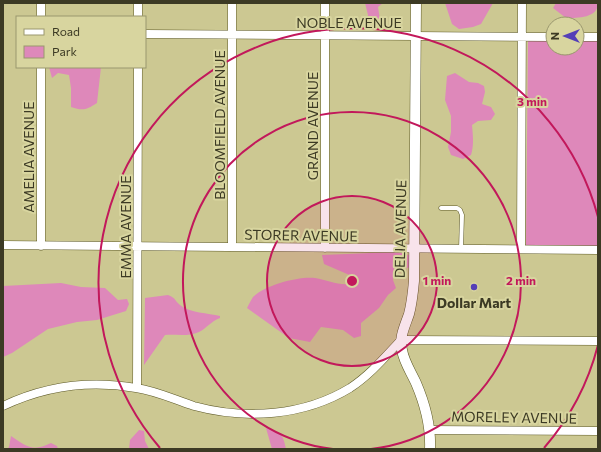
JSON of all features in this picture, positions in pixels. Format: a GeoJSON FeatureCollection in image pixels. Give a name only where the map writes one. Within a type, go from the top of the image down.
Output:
{"type":"FeatureCollection","features":[{"type":"Feature","properties":{"kind":"street"},"geometry":{"type":"LineString","coordinates":[[41,3],[41,16]]}},
{"type":"Feature","properties":{"kind":"street"},"geometry":{"type":"LineString","coordinates":[[138,3],[138,16]]}},
{"type":"Feature","properties":{"kind":"street","name":"BLOOMFIELD AVENUE"},"geometry":{"type":"LineString","coordinates":[[232,3],[232,247]]}},
{"type":"Feature","properties":{"kind":"street","name":"GRAND AVENUE"},"geometry":{"type":"LineString","coordinates":[[325,3],[325,248]]}},
{"type":"Feature","properties":{"kind":"street","name":"DELIA AVENUE"},"geometry":{"type":"LineString","coordinates":[[416,3],[415,248],[413,296],[401,340],[406,361],[425,405],[430,449]]}},
{"type":"Feature","properties":{"kind":"street"},"geometry":{"type":"LineString","coordinates":[[521,249],[522,3]]}},
{"type":"Feature","properties":{"kind":"street","name":"NOBLE AVENUE"},"geometry":{"type":"LineString","coordinates":[[146,34],[545,37]]}},
{"type":"Feature","properties":{"kind":"street"},"geometry":{"type":"LineString","coordinates":[[585,37],[598,37]]}},
{"type":"Feature","properties":{"kind":"street","name":"AMELIA AVENUE"},"geometry":{"type":"LineString","coordinates":[[41,68],[41,246]]}},
{"type":"Feature","properties":{"kind":"street","name":"EMMA AVENUE"},"geometry":{"type":"LineString","coordinates":[[137,388],[138,68]]}},
{"type":"Feature","properties":{"kind":"street","name":"STORER AVENUE"},"geometry":{"type":"LineString","coordinates":[[3,246],[598,250]]}},
{"type":"Feature","properties":{"kind":"street"},"geometry":{"type":"LineString","coordinates":[[3,406],[31,394],[61,387],[101,384],[137,388],[194,406],[228,413],[258,414],[286,412],[324,401],[350,387],[370,372],[401,340],[598,342]]}},
{"type":"Feature","properties":{"kind":"street","name":"MORELEY AVENUE"},"geometry":{"type":"LineString","coordinates":[[429,430],[598,431]]}},
{"type":"Feature","properties":{"kind":"lane"},"geometry":{"type":"LineString","coordinates":[[441,208],[457,208],[460,210],[462,215],[461,249]]}},
{"type":"Feature","properties":{"kind":"green space"},"geometry":{"type":"Polygon","coordinates":[[[365,3],[383,3],[378,7],[380,20],[379,26],[368,29],[368,15],[365,3]]]}},
{"type":"Feature","properties":{"kind":"green space"},"geometry":{"type":"Polygon","coordinates":[[[445,3],[493,3],[481,24],[459,29],[452,24],[445,3]]]}},
{"type":"Feature","properties":{"kind":"green space"},"geometry":{"type":"Polygon","coordinates":[[[556,3],[598,3],[595,12],[585,16],[563,16],[553,8],[556,3]]]}},
{"type":"Feature","properties":{"kind":"green space"},"geometry":{"type":"Polygon","coordinates":[[[528,41],[545,41],[545,56],[585,56],[585,41],[598,41],[598,246],[526,245],[528,41]]]}},
{"type":"Feature","properties":{"kind":"green space"},"geometry":{"type":"Polygon","coordinates":[[[49,68],[101,68],[97,103],[84,109],[71,107],[69,75],[58,73],[52,78],[49,68]]]}},
{"type":"Feature","properties":{"kind":"green space"},"geometry":{"type":"Polygon","coordinates":[[[455,73],[469,82],[478,83],[484,86],[485,92],[482,104],[491,107],[495,114],[491,120],[478,121],[472,125],[473,144],[471,155],[463,159],[451,155],[448,147],[451,132],[451,116],[445,100],[447,76],[455,73]]]}},
{"type":"Feature","properties":{"kind":"green space"},"geometry":{"type":"Polygon","coordinates":[[[395,252],[409,255],[411,267],[394,271],[393,280],[396,288],[388,295],[379,308],[361,323],[361,336],[354,338],[343,330],[321,327],[310,342],[289,338],[247,308],[253,297],[258,293],[282,282],[300,278],[315,278],[336,283],[349,284],[354,277],[324,264],[322,255],[395,252]]]}},
{"type":"Feature","properties":{"kind":"green space"},"geometry":{"type":"Polygon","coordinates":[[[61,283],[81,287],[105,288],[118,300],[127,299],[129,304],[126,311],[97,320],[77,322],[48,329],[12,353],[3,357],[3,286],[61,283]]]}},
{"type":"Feature","properties":{"kind":"green space"},"geometry":{"type":"Polygon","coordinates":[[[168,295],[184,308],[220,316],[220,318],[195,334],[165,335],[144,365],[145,298],[168,295]]]}},
{"type":"Feature","properties":{"kind":"green space"},"geometry":{"type":"Polygon","coordinates":[[[266,428],[280,434],[284,440],[286,449],[272,449],[266,428]]]}},
{"type":"Feature","properties":{"kind":"green space"},"geometry":{"type":"Polygon","coordinates":[[[139,430],[144,431],[145,441],[149,449],[129,449],[130,440],[139,430]]]}},
{"type":"Feature","properties":{"kind":"green space"},"geometry":{"type":"Polygon","coordinates":[[[11,436],[30,447],[35,448],[51,443],[57,446],[58,449],[7,449],[9,447],[11,436]]]}},
{"type":"Feature","properties":{"kind":"place","name":"Dollar Mart"},"geometry":{"type":"Point","coordinates":[474,287]}}]}
